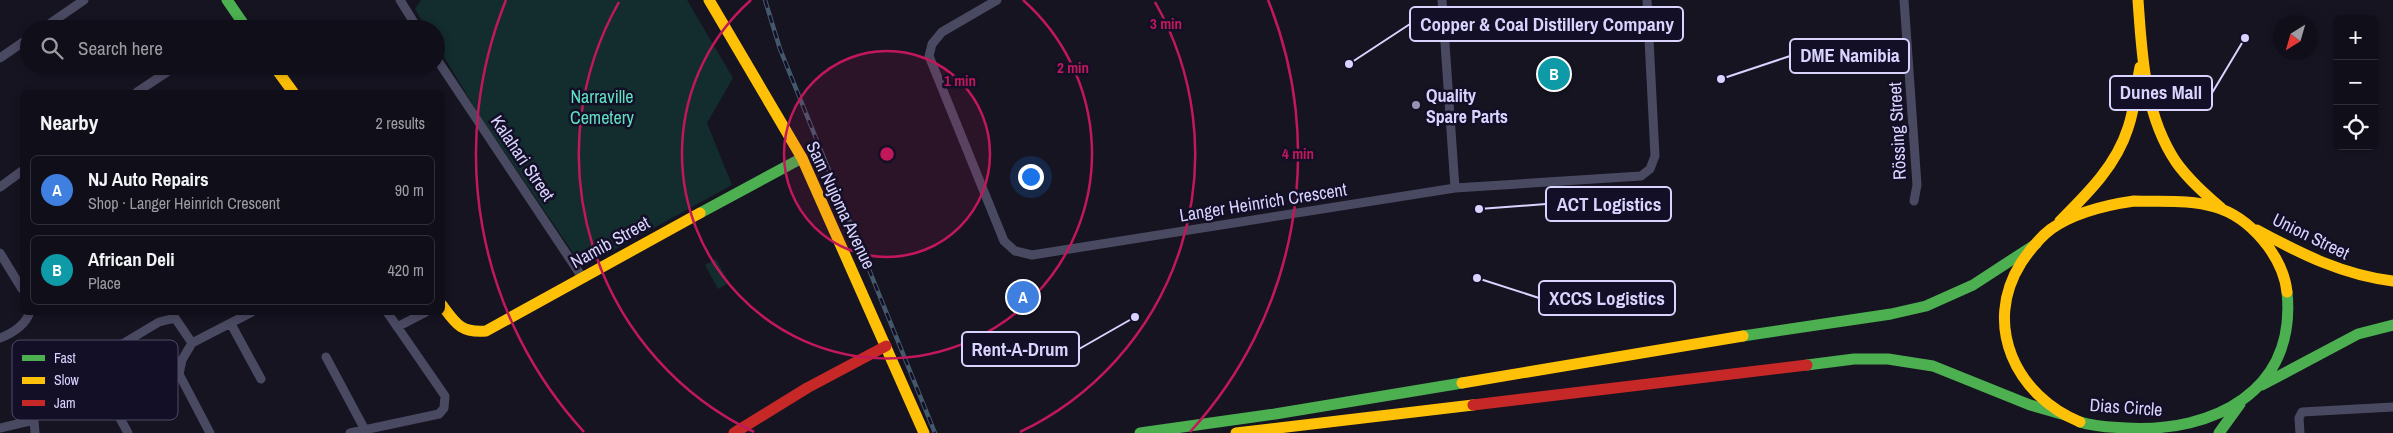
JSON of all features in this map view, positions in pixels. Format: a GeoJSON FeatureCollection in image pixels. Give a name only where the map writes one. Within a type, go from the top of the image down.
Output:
{"type":"FeatureCollection","features":[{"type":"Feature","properties":{"kind":"main road"},"geometry":{"type":"LineString","coordinates":[[227,0],[241,20]]}},
{"type":"Feature","properties":{"kind":"main road","name":"Sam Nujoma Avenue"},"geometry":{"type":"LineString","coordinates":[[709,0],[802,158],[924,433]]}},
{"type":"Feature","properties":{"kind":"main road"},"geometry":{"type":"LineString","coordinates":[[2138,0],[2142,53],[2148,92],[2164,142],[2174,160],[2189,179],[2222,209]]}},
{"type":"Feature","properties":{"kind":"main road"},"geometry":{"type":"LineString","coordinates":[[2054,227],[2093,187],[2116,154],[2127,129],[2142,53]]}},
{"type":"Feature","properties":{"kind":"main road"},"geometry":{"type":"LineString","coordinates":[[280,75],[291,90]]}},
{"type":"Feature","properties":{"kind":"main road","name":"Namib Street"},"geometry":{"type":"LineString","coordinates":[[445,309],[460,328],[472,333],[486,331],[802,158]]}},
{"type":"Feature","properties":{"kind":"main road","name":"Dias Circle"},"geometry":{"type":"LineString","coordinates":[[2134,201],[2184,202],[2222,209],[2244,222],[2275,255],[2289,292],[2284,343],[2262,385],[2242,402],[2200,420],[2170,428],[2113,427],[2082,423],[2066,415],[2029,386],[2017,369],[2005,342],[2002,312],[2010,281],[2036,244],[2054,227],[2106,205],[2134,201]]}},
{"type":"Feature","properties":{"kind":"main road","name":"Union Street"},"geometry":{"type":"LineString","coordinates":[[2244,222],[2314,262],[2345,274],[2373,280],[2393,281]]}},
{"type":"Feature","properties":{"kind":"main road"},"geometry":{"type":"LineString","coordinates":[[1140,433],[1275,414],[1723,339],[1892,314],[1926,306],[1973,285],[2036,244]]}},
{"type":"Feature","properties":{"kind":"main road"},"geometry":{"type":"LineString","coordinates":[[2262,385],[2358,334],[2393,324]]}},
{"type":"Feature","properties":{"kind":"main road"},"geometry":{"type":"LineString","coordinates":[[734,433],[807,388],[886,346]]}},
{"type":"Feature","properties":{"kind":"main road"},"geometry":{"type":"LineString","coordinates":[[1236,433],[1854,358],[1888,359],[1933,366],[2030,405],[2066,415]]}},
{"type":"Feature","properties":{"kind":"main road"},"geometry":{"type":"LineString","coordinates":[[2220,433],[2242,402]]}},
{"type":"Feature","properties":{"kind":"main road"},"geometry":{"type":"LineString","coordinates":[[2082,423],[2096,433]]}},
{"type":"Feature","properties":{"kind":"street"},"geometry":{"type":"LineString","coordinates":[[55,20],[84,0]]}},
{"type":"Feature","properties":{"kind":"street"},"geometry":{"type":"LineString","coordinates":[[400,0],[412,20]]}},
{"type":"Feature","properties":{"kind":"street","name":"Langer Heinrich Crescent"},"geometry":{"type":"LineString","coordinates":[[997,0],[942,32],[932,44],[929,56],[1004,242],[1015,251],[1032,255],[1455,188],[1641,176],[1650,169],[1655,156],[1647,0]]}},
{"type":"Feature","properties":{"kind":"street"},"geometry":{"type":"LineString","coordinates":[[1442,0],[1455,188]]}},
{"type":"Feature","properties":{"kind":"street","name":"Rössing Street"},"geometry":{"type":"LineString","coordinates":[[1904,0],[1917,185],[1914,201]]}},
{"type":"Feature","properties":{"kind":"street"},"geometry":{"type":"LineString","coordinates":[[0,58],[20,44]]}},
{"type":"Feature","properties":{"kind":"street","name":"Kalahari Street"},"geometry":{"type":"LineString","coordinates":[[445,72],[582,277]]}},
{"type":"Feature","properties":{"kind":"street"},"geometry":{"type":"LineString","coordinates":[[145,90],[164,75]]}},
{"type":"Feature","properties":{"kind":"street"},"geometry":{"type":"LineString","coordinates":[[0,187],[20,172]]}},
{"type":"Feature","properties":{"kind":"street"},"geometry":{"type":"LineString","coordinates":[[0,253],[20,286]]}},
{"type":"Feature","properties":{"kind":"street"},"geometry":{"type":"LineString","coordinates":[[0,338],[12,334],[27,320],[29,315]]}},
{"type":"Feature","properties":{"kind":"street"},"geometry":{"type":"LineString","coordinates":[[131,340],[173,315],[192,343]]}},
{"type":"Feature","properties":{"kind":"street"},"geometry":{"type":"LineString","coordinates":[[210,433],[179,374],[182,360],[192,343],[247,315]]}},
{"type":"Feature","properties":{"kind":"street"},"geometry":{"type":"LineString","coordinates":[[350,433],[439,414],[444,408],[445,396],[389,315]]}},
{"type":"Feature","properties":{"kind":"street"},"geometry":{"type":"LineString","coordinates":[[397,327],[420,315]]}},
{"type":"Feature","properties":{"kind":"street"},"geometry":{"type":"LineString","coordinates":[[231,324],[261,379]]}},
{"type":"Feature","properties":{"kind":"street"},"geometry":{"type":"LineString","coordinates":[[326,357],[365,430]]}},
{"type":"Feature","properties":{"kind":"street"},"geometry":{"type":"LineString","coordinates":[[2300,433],[2299,414],[2304,412],[2393,407]]}},
{"type":"Feature","properties":{"kind":"street"},"geometry":{"type":"LineString","coordinates":[[0,428],[34,420],[35,433]]}},
{"type":"Feature","properties":{"kind":"street"},"geometry":{"type":"LineString","coordinates":[[121,420],[128,433]]}},
{"type":"Feature","properties":{"kind":"green space","name":"Narraville Cemetery"},"geometry":{"type":"Polygon","coordinates":[[[421,0],[687,0],[733,78],[707,123],[732,185],[590,263],[578,260],[480,116],[445,59],[445,20],[422,20],[415,9],[421,0]]]}},
{"type":"Feature","properties":{"kind":"green space"},"geometry":{"type":"Polygon","coordinates":[[[716,259],[729,283],[718,289],[705,265],[716,259]]]}},
{"type":"Feature","properties":{"kind":"railway"},"geometry":{"type":"LineString","coordinates":[[765,0],[780,49],[935,433]]}},
{"type":"Feature","properties":{"kind":"traffic: fast"},"geometry":{"type":"LineString","coordinates":[[227,0],[241,20]]}},
{"type":"Feature","properties":{"kind":"traffic: fast"},"geometry":{"type":"LineString","coordinates":[[700,213],[802,158]]}},
{"type":"Feature","properties":{"kind":"traffic: fast"},"geometry":{"type":"LineString","coordinates":[[1743,336],[1891,314],[1926,306],[1973,285],[2036,244]]}},
{"type":"Feature","properties":{"kind":"traffic: fast"},"geometry":{"type":"LineString","coordinates":[[2080,422],[2109,427],[2159,428],[2190,423],[2218,413],[2243,399],[2264,380],[2278,356],[2287,326],[2287,292]]}},
{"type":"Feature","properties":{"kind":"traffic: fast"},"geometry":{"type":"LineString","coordinates":[[2262,385],[2358,334],[2393,325]]}},
{"type":"Feature","properties":{"kind":"traffic: fast"},"geometry":{"type":"LineString","coordinates":[[1807,365],[1854,359],[1888,359],[1933,366],[2030,405],[2065,415]]}},
{"type":"Feature","properties":{"kind":"traffic: fast"},"geometry":{"type":"LineString","coordinates":[[1140,433],[1275,414],[1462,383]]}},
{"type":"Feature","properties":{"kind":"traffic: fast"},"geometry":{"type":"LineString","coordinates":[[2219,433],[2240,404]]}},
{"type":"Feature","properties":{"kind":"traffic: slow"},"geometry":{"type":"LineString","coordinates":[[709,0],[802,158],[924,433]]}},
{"type":"Feature","properties":{"kind":"traffic: slow"},"geometry":{"type":"LineString","coordinates":[[2138,0],[2146,84],[2157,124],[2165,144],[2176,162],[2197,186],[2221,208]]}},
{"type":"Feature","properties":{"kind":"traffic: slow"},"geometry":{"type":"LineString","coordinates":[[2060,221],[2100,179],[2123,142],[2134,105],[2140,67]]}},
{"type":"Feature","properties":{"kind":"traffic: slow"},"geometry":{"type":"LineString","coordinates":[[281,75],[292,90]]}},
{"type":"Feature","properties":{"kind":"traffic: slow"},"geometry":{"type":"LineString","coordinates":[[2134,201],[2205,204],[2228,212],[2240,219],[2263,240],[2272,252],[2284,278],[2287,292]]}},
{"type":"Feature","properties":{"kind":"traffic: slow"},"geometry":{"type":"LineString","coordinates":[[2080,422],[2057,410],[2038,395],[2023,377],[2012,356],[2006,334],[2005,310],[2010,287],[2024,258],[2051,229],[2070,218],[2091,210],[2134,201]]}},
{"type":"Feature","properties":{"kind":"traffic: slow"},"geometry":{"type":"LineString","coordinates":[[445,309],[455,322],[465,329],[486,331],[700,213]]}},
{"type":"Feature","properties":{"kind":"traffic: slow"},"geometry":{"type":"LineString","coordinates":[[2257,230],[2340,269],[2393,281]]}},
{"type":"Feature","properties":{"kind":"traffic: slow"},"geometry":{"type":"LineString","coordinates":[[1462,383],[1743,336]]}},
{"type":"Feature","properties":{"kind":"traffic: slow"},"geometry":{"type":"LineString","coordinates":[[1236,433],[1473,405]]}},
{"type":"Feature","properties":{"kind":"traffic: jam"},"geometry":{"type":"LineString","coordinates":[[734,433],[807,388],[886,346]]}},
{"type":"Feature","properties":{"kind":"traffic: jam"},"geometry":{"type":"LineString","coordinates":[[1473,405],[1807,365]]}},
{"type":"Feature","properties":{"kind":"place","name":"Dunes Mall"},"geometry":{"type":"Point","coordinates":[2245,38]}},
{"type":"Feature","properties":{"kind":"place","name":"Copper & Coal Distillery Company"},"geometry":{"type":"Point","coordinates":[1349,64]}},
{"type":"Feature","properties":{"kind":"place","name":"African Deli"},"geometry":{"type":"Point","coordinates":[1554,74]}},
{"type":"Feature","properties":{"kind":"place","name":"DME Namibia"},"geometry":{"type":"Point","coordinates":[1721,79]}},
{"type":"Feature","properties":{"kind":"place","name":"Quality Spare Parts"},"geometry":{"type":"Point","coordinates":[1416,105]}},
{"type":"Feature","properties":{"kind":"place","name":"ACT Logistics"},"geometry":{"type":"Point","coordinates":[1479,209]}},
{"type":"Feature","properties":{"kind":"place","name":"XCCS Logistics"},"geometry":{"type":"Point","coordinates":[1477,278]}},
{"type":"Feature","properties":{"kind":"place","name":"NJ Auto Repairs"},"geometry":{"type":"Point","coordinates":[1023,297]}},
{"type":"Feature","properties":{"kind":"place","name":"Rent-A-Drum"},"geometry":{"type":"Point","coordinates":[1135,317]}}]}
